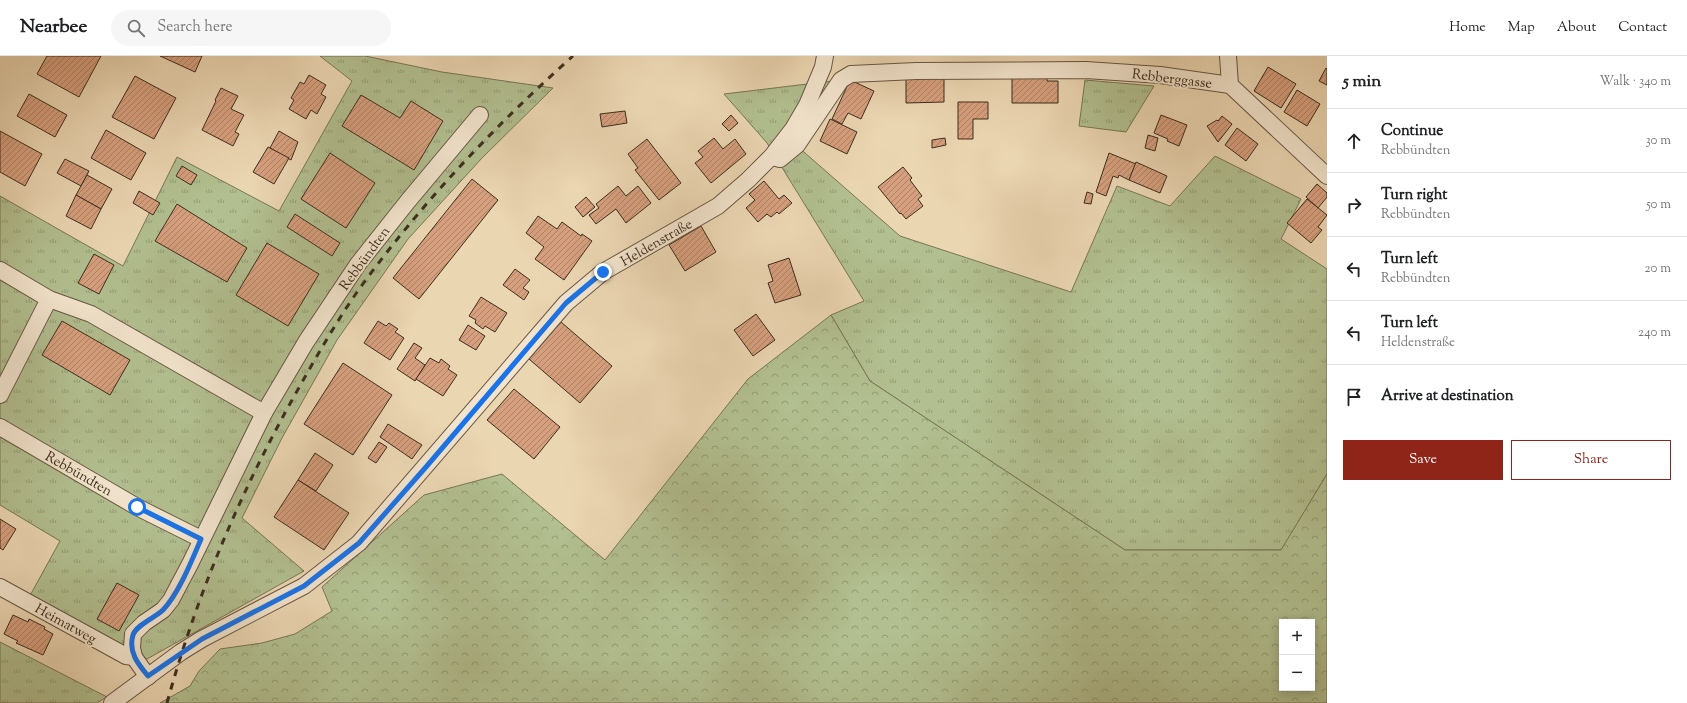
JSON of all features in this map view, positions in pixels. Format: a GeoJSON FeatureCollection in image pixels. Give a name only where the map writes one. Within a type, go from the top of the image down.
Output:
{"type":"FeatureCollection","features":[{"type":"Feature","properties":{"kind":"street","name":"Heldenstraße"},"geometry":{"type":"LineString","coordinates":[[112,703],[202,639],[304,586],[359,543],[566,303],[603,272],[718,206],[748,180],[772,156],[793,129],[807,105],[823,67],[825,56]]}},
{"type":"Feature","properties":{"kind":"street","name":"Rebberggasse"},"geometry":{"type":"LineString","coordinates":[[1228,56],[1230,85]]}},
{"type":"Feature","properties":{"kind":"street","name":"Rebberggasse"},"geometry":{"type":"LineString","coordinates":[[772,156],[780,159],[797,145],[840,80],[850,74],[916,71],[1086,70],[1160,75],[1230,85],[1327,176]]}},
{"type":"Feature","properties":{"kind":"street","name":"Rebbündten"},"geometry":{"type":"LineString","coordinates":[[134,657],[132,648],[133,634],[144,623],[163,610],[171,600],[264,413],[306,342],[358,264],[408,201],[480,115]]}},
{"type":"Feature","properties":{"kind":"street"},"geometry":{"type":"LineString","coordinates":[[0,270],[49,299],[91,314],[264,413]]}},
{"type":"Feature","properties":{"kind":"street"},"geometry":{"type":"LineString","coordinates":[[0,395],[49,299]]}},
{"type":"Feature","properties":{"kind":"street","name":"Rebbündten"},"geometry":{"type":"LineString","coordinates":[[0,427],[137,507],[201,539]]}},
{"type":"Feature","properties":{"kind":"street","name":"Heimatweg"},"geometry":{"type":"LineString","coordinates":[[0,586],[126,656],[134,657]]}},
{"type":"Feature","properties":{"kind":"street"},"geometry":{"type":"LineString","coordinates":[[134,657],[148,676]]}},
{"type":"Feature","properties":{"kind":"green space"},"geometry":{"type":"Polygon","coordinates":[[[320,56],[365,56],[442,72],[553,88],[482,158],[408,239],[337,340],[282,438],[242,518],[304,571],[147,659],[115,650],[27,601],[60,541],[0,505],[0,196],[123,266],[177,157],[279,211],[352,81],[320,56]]]}},
{"type":"Feature","properties":{"kind":"green space"},"geometry":{"type":"Polygon","coordinates":[[[841,80],[797,146],[900,236],[1071,292],[1117,186],[1170,206],[1215,156],[1301,199],[1281,239],[1327,269],[1327,474],[1282,550],[1125,550],[870,381],[831,315],[864,301],[767,143],[724,94],[841,80]]]}},
{"type":"Feature","properties":{"kind":"green space"},"geometry":{"type":"Polygon","coordinates":[[[1085,80],[1154,86],[1126,132],[1079,126],[1085,80]]]}},
{"type":"Feature","properties":{"kind":"green space"},"geometry":{"type":"Polygon","coordinates":[[[831,315],[870,381],[1125,550],[1281,550],[1327,474],[1327,703],[160,703],[190,686],[199,671],[220,649],[262,643],[295,634],[332,611],[322,587],[424,495],[502,474],[605,560],[748,379],[831,315]]]}},
{"type":"Feature","properties":{"kind":"green space"},"geometry":{"type":"Polygon","coordinates":[[[0,642],[107,697],[97,703],[0,703],[0,642]]]}},
{"type":"Feature","properties":{"kind":"building"},"geometry":{"type":"Polygon","coordinates":[[[47,56],[101,56],[79,97],[37,74],[47,56]]]}},
{"type":"Feature","properties":{"kind":"building"},"geometry":{"type":"Polygon","coordinates":[[[160,56],[202,56],[195,72],[160,56]]]}},
{"type":"Feature","properties":{"kind":"building"},"geometry":{"type":"Polygon","coordinates":[[[1268,67],[1296,84],[1281,108],[1254,91],[1268,67]]]}},
{"type":"Feature","properties":{"kind":"building"},"geometry":{"type":"Polygon","coordinates":[[[1326,68],[1327,69],[1327,85],[1319,81],[1326,68]]]}},
{"type":"Feature","properties":{"kind":"building"},"geometry":{"type":"Polygon","coordinates":[[[309,75],[326,85],[321,94],[326,97],[317,114],[311,110],[306,119],[289,109],[294,100],[291,98],[300,82],[304,84],[309,75]]]}},
{"type":"Feature","properties":{"kind":"building"},"geometry":{"type":"Polygon","coordinates":[[[135,76],[176,98],[154,139],[112,117],[135,76]]]}},
{"type":"Feature","properties":{"kind":"building"},"geometry":{"type":"Polygon","coordinates":[[[906,76],[944,76],[944,102],[906,103],[906,76]]]}},
{"type":"Feature","properties":{"kind":"building"},"geometry":{"type":"Polygon","coordinates":[[[1012,78],[1047,78],[1047,81],[1058,81],[1058,103],[1012,103],[1012,78]]]}},
{"type":"Feature","properties":{"kind":"building"},"geometry":{"type":"Polygon","coordinates":[[[850,80],[874,91],[861,119],[848,113],[842,124],[832,119],[850,80]]]}},
{"type":"Feature","properties":{"kind":"building"},"geometry":{"type":"Polygon","coordinates":[[[221,88],[238,96],[231,109],[244,115],[235,132],[239,134],[233,146],[202,130],[221,88]]]}},
{"type":"Feature","properties":{"kind":"building"},"geometry":{"type":"Polygon","coordinates":[[[1297,90],[1320,104],[1307,126],[1284,112],[1297,90]]]}},
{"type":"Feature","properties":{"kind":"building"},"geometry":{"type":"Polygon","coordinates":[[[29,94],[67,115],[55,137],[17,116],[29,94]]]}},
{"type":"Feature","properties":{"kind":"building"},"geometry":{"type":"Polygon","coordinates":[[[361,95],[400,118],[411,101],[443,121],[414,170],[342,126],[361,95]]]}},
{"type":"Feature","properties":{"kind":"building"},"geometry":{"type":"Polygon","coordinates":[[[958,102],[988,102],[988,119],[973,119],[973,139],[958,139],[958,102]]]}},
{"type":"Feature","properties":{"kind":"building"},"geometry":{"type":"Polygon","coordinates":[[[625,111],[627,123],[602,127],[600,114],[625,111]]]}},
{"type":"Feature","properties":{"kind":"building"},"geometry":{"type":"Polygon","coordinates":[[[731,115],[738,123],[729,131],[722,124],[731,115]]]}},
{"type":"Feature","properties":{"kind":"building"},"geometry":{"type":"Polygon","coordinates":[[[1161,115],[1187,125],[1179,146],[1154,133],[1161,115]]]}},
{"type":"Feature","properties":{"kind":"building"},"geometry":{"type":"Polygon","coordinates":[[[1222,116],[1232,124],[1218,142],[1207,126],[1217,120],[1218,121],[1222,116]]]}},
{"type":"Feature","properties":{"kind":"building"},"geometry":{"type":"Polygon","coordinates":[[[830,119],[857,132],[847,154],[820,141],[830,119]]]}},
{"type":"Feature","properties":{"kind":"building"},"geometry":{"type":"Polygon","coordinates":[[[1237,128],[1258,144],[1246,161],[1225,145],[1237,128]]]}},
{"type":"Feature","properties":{"kind":"building"},"geometry":{"type":"Polygon","coordinates":[[[106,130],[146,153],[131,180],[91,158],[106,130]]]}},
{"type":"Feature","properties":{"kind":"building"},"geometry":{"type":"Polygon","coordinates":[[[0,131],[42,154],[25,186],[0,172],[0,131]]]}},
{"type":"Feature","properties":{"kind":"building"},"geometry":{"type":"Polygon","coordinates":[[[279,131],[298,142],[291,160],[270,148],[279,131]]]}},
{"type":"Feature","properties":{"kind":"building"},"geometry":{"type":"Polygon","coordinates":[[[1148,135],[1158,138],[1155,151],[1145,148],[1148,135]]]}},
{"type":"Feature","properties":{"kind":"building"},"geometry":{"type":"Polygon","coordinates":[[[714,138],[723,149],[735,139],[746,154],[711,183],[695,163],[703,157],[698,151],[714,138]]]}},
{"type":"Feature","properties":{"kind":"building"},"geometry":{"type":"Polygon","coordinates":[[[945,138],[946,145],[932,148],[932,140],[945,138]]]}},
{"type":"Feature","properties":{"kind":"building"},"geometry":{"type":"Polygon","coordinates":[[[647,139],[681,183],[659,200],[635,170],[638,168],[628,154],[647,139]]]}},
{"type":"Feature","properties":{"kind":"building"},"geometry":{"type":"Polygon","coordinates":[[[268,147],[289,158],[274,184],[253,172],[268,147]]]}},
{"type":"Feature","properties":{"kind":"building"},"geometry":{"type":"Polygon","coordinates":[[[330,153],[375,183],[346,228],[301,199],[330,153]]]}},
{"type":"Feature","properties":{"kind":"building"},"geometry":{"type":"Polygon","coordinates":[[[1109,153],[1136,164],[1129,180],[1119,175],[1118,178],[1113,176],[1106,196],[1096,192],[1109,153]]]}},
{"type":"Feature","properties":{"kind":"building"},"geometry":{"type":"Polygon","coordinates":[[[65,159],[89,171],[81,186],[57,173],[65,159]]]}},
{"type":"Feature","properties":{"kind":"building"},"geometry":{"type":"Polygon","coordinates":[[[1136,162],[1167,176],[1160,193],[1129,180],[1136,162]]]}},
{"type":"Feature","properties":{"kind":"building"},"geometry":{"type":"Polygon","coordinates":[[[182,166],[197,175],[191,185],[176,176],[182,166]]]}},
{"type":"Feature","properties":{"kind":"building"},"geometry":{"type":"Polygon","coordinates":[[[903,167],[912,178],[910,180],[922,196],[918,199],[923,206],[906,219],[901,213],[900,214],[878,187],[903,167]]]}},
{"type":"Feature","properties":{"kind":"building"},"geometry":{"type":"Polygon","coordinates":[[[87,175],[112,189],[101,209],[76,195],[87,175]]]}},
{"type":"Feature","properties":{"kind":"building"},"geometry":{"type":"Polygon","coordinates":[[[472,179],[498,200],[419,299],[393,278],[472,179]]]}},
{"type":"Feature","properties":{"kind":"building"},"geometry":{"type":"Polygon","coordinates":[[[764,181],[779,199],[784,195],[792,203],[779,214],[777,212],[771,217],[767,214],[758,222],[746,208],[755,200],[749,194],[764,181]]]}},
{"type":"Feature","properties":{"kind":"building"},"geometry":{"type":"Polygon","coordinates":[[[1317,184],[1327,193],[1327,197],[1318,208],[1306,197],[1317,184]]]}},
{"type":"Feature","properties":{"kind":"building"},"geometry":{"type":"Polygon","coordinates":[[[618,186],[626,196],[638,186],[651,203],[626,223],[616,209],[596,224],[589,215],[599,208],[596,204],[618,186]]]}},
{"type":"Feature","properties":{"kind":"building"},"geometry":{"type":"Polygon","coordinates":[[[139,191],[160,203],[153,215],[133,203],[139,191]]]}},
{"type":"Feature","properties":{"kind":"building"},"geometry":{"type":"Polygon","coordinates":[[[1087,192],[1093,194],[1091,204],[1084,203],[1087,192]]]}},
{"type":"Feature","properties":{"kind":"building"},"geometry":{"type":"Polygon","coordinates":[[[76,195],[101,209],[91,229],[66,216],[76,195]]]}},
{"type":"Feature","properties":{"kind":"building"},"geometry":{"type":"Polygon","coordinates":[[[586,197],[595,207],[583,217],[575,207],[586,197]]]}},
{"type":"Feature","properties":{"kind":"building"},"geometry":{"type":"Polygon","coordinates":[[[1307,199],[1327,215],[1318,227],[1322,230],[1311,243],[1287,223],[1307,199]]]}},
{"type":"Feature","properties":{"kind":"building"},"geometry":{"type":"Polygon","coordinates":[[[177,204],[247,248],[227,282],[155,241],[177,204]]]}},
{"type":"Feature","properties":{"kind":"building"},"geometry":{"type":"Polygon","coordinates":[[[295,214],[340,243],[332,256],[287,227],[295,214]]]}},
{"type":"Feature","properties":{"kind":"building"},"geometry":{"type":"Polygon","coordinates":[[[538,216],[557,229],[562,222],[581,236],[582,234],[592,241],[564,280],[535,259],[544,247],[526,233],[538,216]]]}},
{"type":"Feature","properties":{"kind":"building"},"geometry":{"type":"Polygon","coordinates":[[[701,226],[716,252],[685,271],[669,245],[701,226]]]}},
{"type":"Feature","properties":{"kind":"building"},"geometry":{"type":"Polygon","coordinates":[[[267,243],[319,274],[288,326],[236,295],[267,243]]]}},
{"type":"Feature","properties":{"kind":"building"},"geometry":{"type":"Polygon","coordinates":[[[94,254],[114,265],[99,294],[78,283],[94,254]]]}},
{"type":"Feature","properties":{"kind":"building"},"geometry":{"type":"Polygon","coordinates":[[[789,258],[801,295],[775,303],[768,283],[773,281],[768,265],[789,258]]]}},
{"type":"Feature","properties":{"kind":"building"},"geometry":{"type":"Polygon","coordinates":[[[515,269],[530,280],[523,288],[529,292],[524,300],[503,285],[515,269]]]}},
{"type":"Feature","properties":{"kind":"building"},"geometry":{"type":"Polygon","coordinates":[[[481,297],[507,313],[495,332],[485,326],[483,329],[475,323],[476,320],[469,316],[481,297]]]}},
{"type":"Feature","properties":{"kind":"building"},"geometry":{"type":"Polygon","coordinates":[[[756,314],[775,340],[753,356],[734,330],[756,314]]]}},
{"type":"Feature","properties":{"kind":"building"},"geometry":{"type":"Polygon","coordinates":[[[62,321],[130,360],[110,395],[42,355],[62,321]]]}},
{"type":"Feature","properties":{"kind":"building"},"geometry":{"type":"Polygon","coordinates":[[[378,321],[386,326],[389,323],[398,329],[395,332],[404,338],[390,360],[364,343],[378,321]]]}},
{"type":"Feature","properties":{"kind":"building"},"geometry":{"type":"Polygon","coordinates":[[[561,322],[612,366],[580,403],[529,359],[561,322]]]}},
{"type":"Feature","properties":{"kind":"building"},"geometry":{"type":"Polygon","coordinates":[[[468,325],[485,336],[476,350],[459,340],[468,325]]]}},
{"type":"Feature","properties":{"kind":"building"},"geometry":{"type":"Polygon","coordinates":[[[414,343],[422,348],[415,358],[425,365],[415,381],[397,369],[414,343]]]}},
{"type":"Feature","properties":{"kind":"building"},"geometry":{"type":"Polygon","coordinates":[[[430,358],[439,363],[441,359],[450,366],[448,369],[457,375],[443,396],[416,379],[430,358]]]}},
{"type":"Feature","properties":{"kind":"building"},"geometry":{"type":"Polygon","coordinates":[[[343,363],[392,395],[353,455],[304,424],[343,363]]]}},
{"type":"Feature","properties":{"kind":"building"},"geometry":{"type":"Polygon","coordinates":[[[514,389],[560,427],[534,459],[487,420],[514,389]]]}},
{"type":"Feature","properties":{"kind":"building"},"geometry":{"type":"Polygon","coordinates":[[[388,424],[422,445],[412,459],[380,437],[388,424]]]}},
{"type":"Feature","properties":{"kind":"building"},"geometry":{"type":"Polygon","coordinates":[[[379,442],[387,447],[376,463],[368,458],[379,442]]]}},
{"type":"Feature","properties":{"kind":"building"},"geometry":{"type":"Polygon","coordinates":[[[315,453],[333,465],[316,491],[298,480],[315,453]]]}},
{"type":"Feature","properties":{"kind":"building"},"geometry":{"type":"Polygon","coordinates":[[[298,480],[349,513],[324,550],[274,517],[298,480]]]}},
{"type":"Feature","properties":{"kind":"building"},"geometry":{"type":"Polygon","coordinates":[[[0,519],[16,529],[3,550],[0,548],[0,519]]]}},
{"type":"Feature","properties":{"kind":"building"},"geometry":{"type":"Polygon","coordinates":[[[117,583],[139,595],[119,631],[97,619],[117,583]]]}},
{"type":"Feature","properties":{"kind":"building"},"geometry":{"type":"Polygon","coordinates":[[[13,615],[28,622],[29,619],[45,627],[44,629],[53,634],[43,655],[16,643],[18,641],[4,634],[13,615]]]}},
{"type":"Feature","properties":{"kind":"railway"},"geometry":{"type":"LineString","coordinates":[[167,703],[193,620],[208,579],[241,500],[280,422],[335,325],[396,240],[444,184],[519,106],[573,56]]}},
{"type":"Feature","properties":{"kind":"route"},"geometry":{"type":"LineString","coordinates":[[137,507],[201,539],[171,600],[163,610],[144,623],[133,634],[132,648],[134,657],[148,676],[202,639],[304,586],[359,543],[566,303],[603,272]]}}]}
